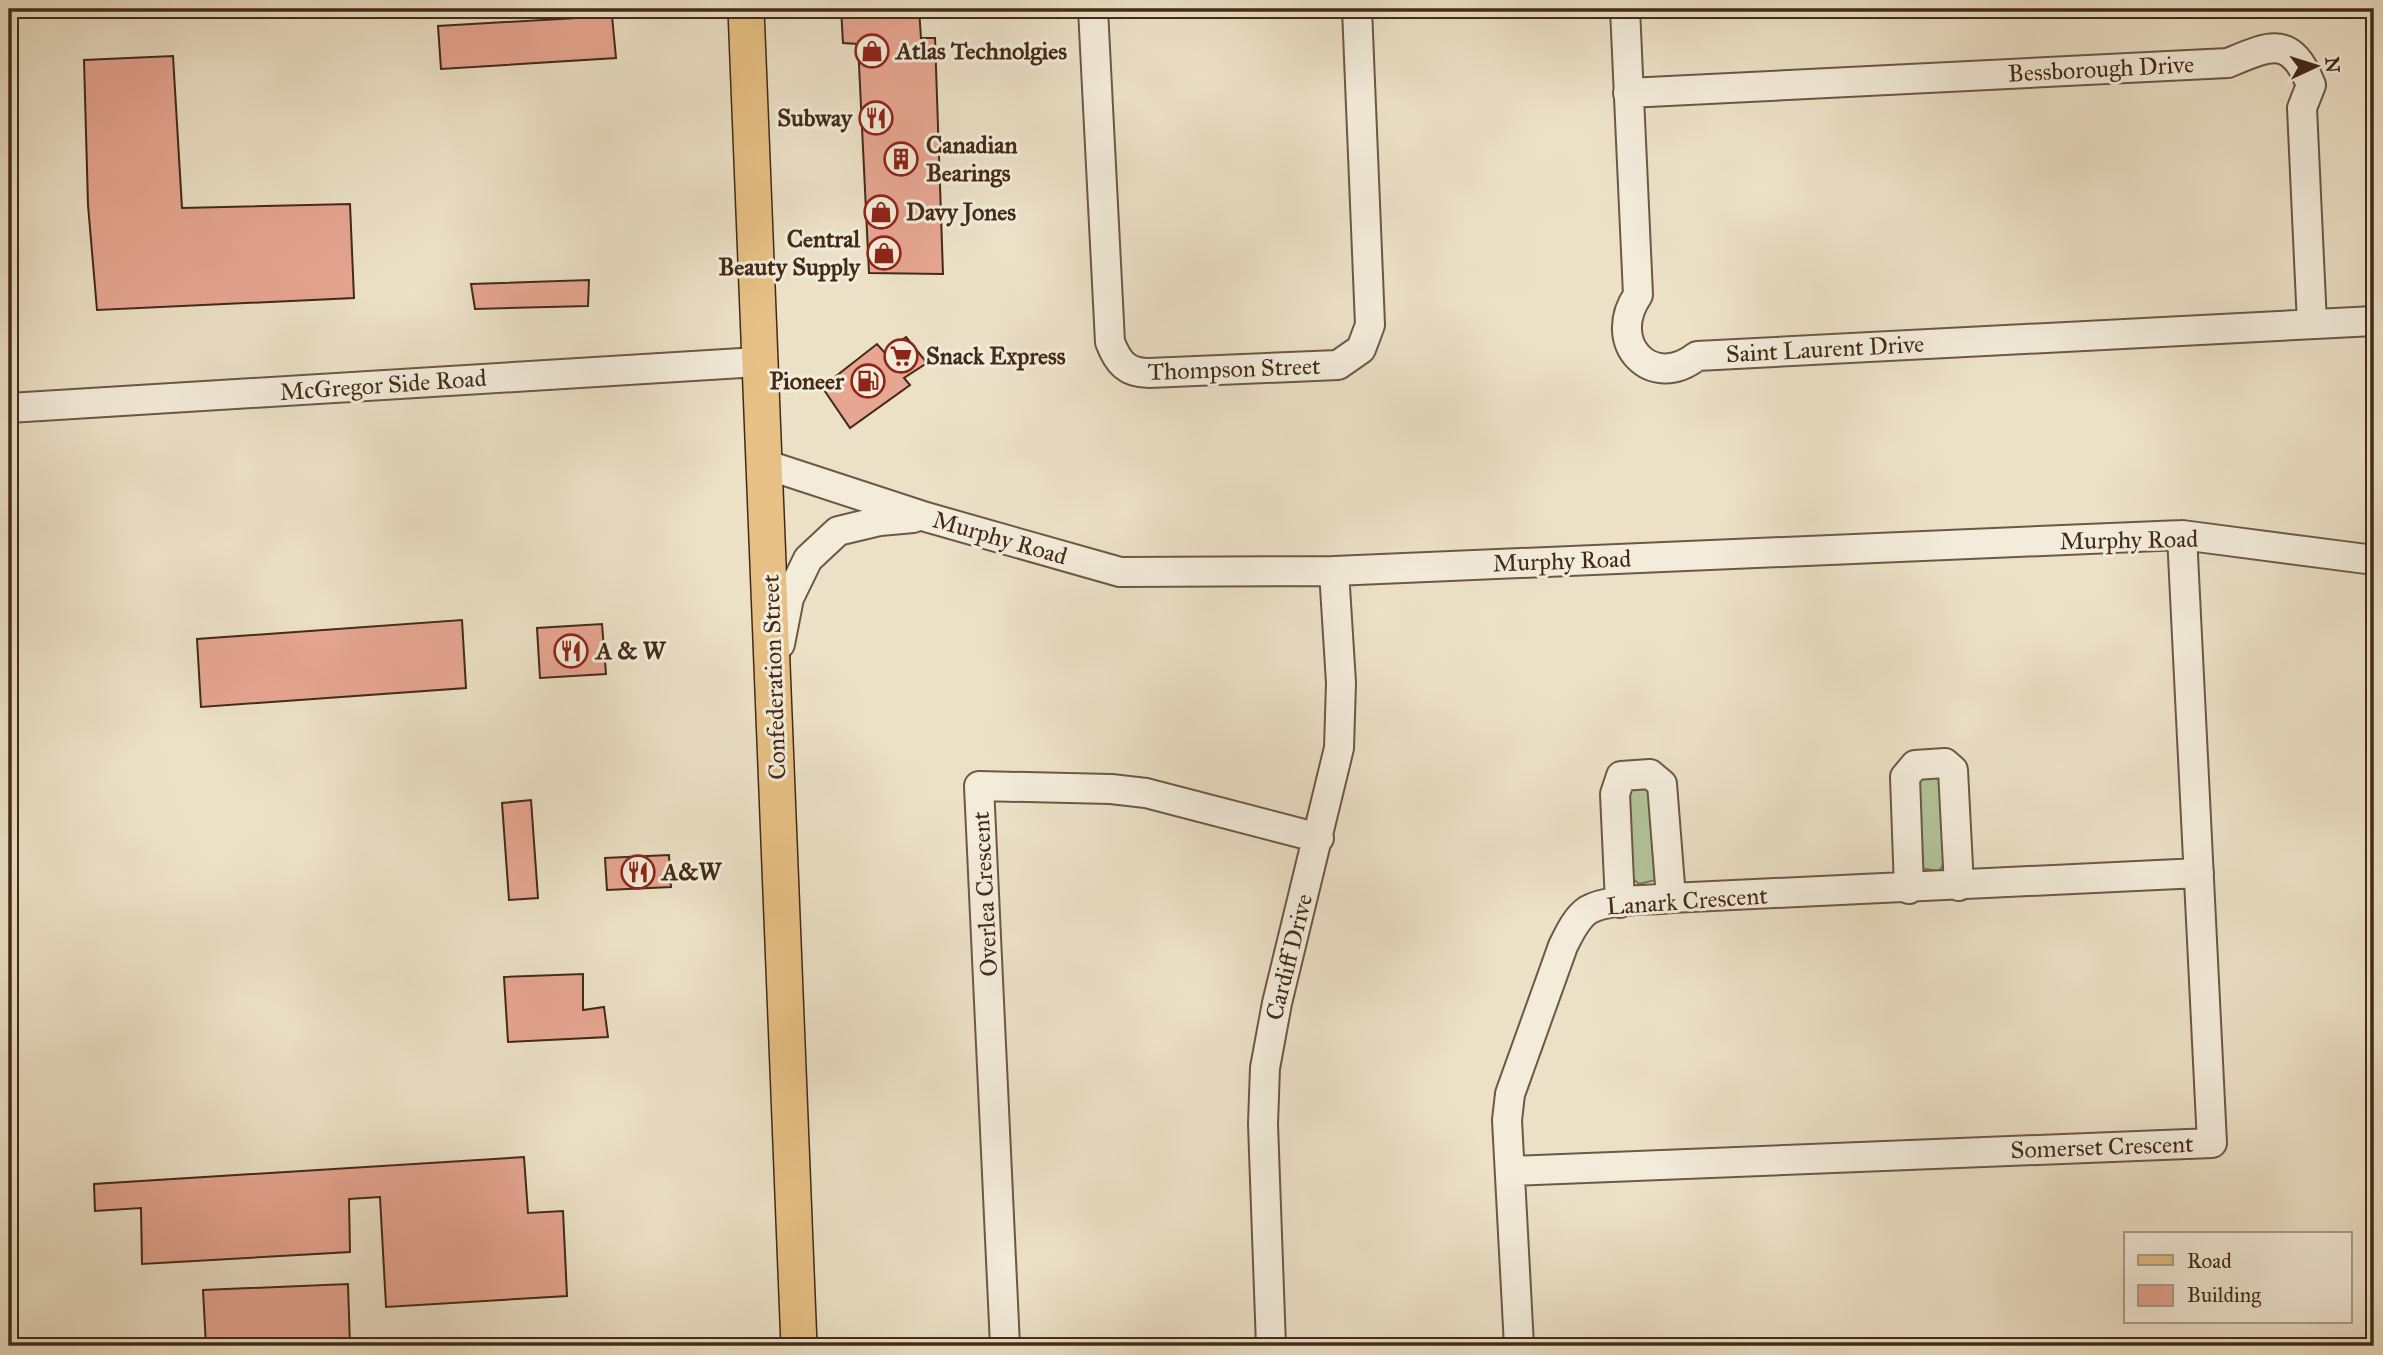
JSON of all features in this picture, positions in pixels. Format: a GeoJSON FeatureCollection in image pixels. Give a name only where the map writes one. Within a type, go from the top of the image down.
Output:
{"type":"FeatureCollection","features":[{"type":"Feature","properties":{"kind":"main road","name":"Confederation Street"},"geometry":{"type":"LineString","coordinates":[[746,9],[799,1346]]}},
{"type":"Feature","properties":{"kind":"street","name":"Thompson Street"},"geometry":{"type":"LineString","coordinates":[[1093,9],[1110,342],[1117,360],[1133,373],[1339,365],[1361,349],[1370,325],[1357,9]]}},
{"type":"Feature","properties":{"kind":"street","name":"Saint Laurent Drive"},"geometry":{"type":"LineString","coordinates":[[1625,9],[1638,295],[1629,308],[1625,327],[1629,344],[1638,357],[1652,366],[1670,369],[1685,366],[1697,356],[2374,321]]}},
{"type":"Feature","properties":{"kind":"street","name":"Bessborough Drive"},"geometry":{"type":"LineString","coordinates":[[1628,93],[2228,63],[2261,49],[2287,49],[2302,61],[2311,85],[2302,108],[2312,324]]}},
{"type":"Feature","properties":{"kind":"street","name":"McGregor Side Road"},"geometry":{"type":"LineString","coordinates":[[9,408],[758,362]]}},
{"type":"Feature","properties":{"kind":"street","name":"Murphy Road"},"geometry":{"type":"LineString","coordinates":[[764,464],[926,517],[1120,572],[1334,571],[2182,535],[2374,560]]}},
{"type":"Feature","properties":{"kind":"street"},"geometry":{"type":"LineString","coordinates":[[774,679],[789,598],[808,559],[838,531],[880,521],[926,517]]}},
{"type":"Feature","properties":{"kind":"street","name":"Somerset Crescent"},"geometry":{"type":"LineString","coordinates":[[1510,1171],[2212,1143],[2182,535]]}},
{"type":"Feature","properties":{"kind":"street","name":"Cardiff Drive"},"geometry":{"type":"LineString","coordinates":[[1271,1346],[1263,1124],[1265,1068],[1277,1003],[1335,774],[1341,718],[1334,571]]}},
{"type":"Feature","properties":{"kind":"street"},"geometry":{"type":"LineString","coordinates":[[1909,889],[1905,777],[1915,765],[1945,763],[1953,770],[1959,886]]}},
{"type":"Feature","properties":{"kind":"street"},"geometry":{"type":"LineString","coordinates":[[1620,903],[1615,794],[1621,776],[1629,773],[1650,774],[1662,784],[1671,898]]}},
{"type":"Feature","properties":{"kind":"street","name":"Overlea Crescent"},"geometry":{"type":"LineString","coordinates":[[1005,1346],[979,786],[1111,789],[1146,793],[1319,838]]}},
{"type":"Feature","properties":{"kind":"street","name":"Lanark Crescent"},"geometry":{"type":"LineString","coordinates":[[1519,1346],[1507,1120],[1510,1094],[1563,946],[1574,924],[1588,910],[1620,903],[1671,898],[1909,889],[2199,873]]}},
{"type":"Feature","properties":{"kind":"green space"},"geometry":{"type":"Polygon","coordinates":[[[1936,773],[1940,778],[1945,862],[1939,871],[1920,868],[1917,776],[1936,773]]]}},
{"type":"Feature","properties":{"kind":"green space"},"geometry":{"type":"Polygon","coordinates":[[[1650,784],[1656,880],[1639,884],[1632,878],[1628,790],[1632,786],[1650,784]]]}},
{"type":"Feature","properties":{"kind":"building","name":"Canadian Bearings"},"geometry":{"type":"Polygon","coordinates":[[[841,9],[919,9],[921,38],[935,38],[943,274],[869,273],[858,44],[843,43],[841,9]]]}},
{"type":"Feature","properties":{"kind":"building"},"geometry":{"type":"Polygon","coordinates":[[[612,16],[616,58],[441,69],[438,26],[612,16]]]}},
{"type":"Feature","properties":{"kind":"building"},"geometry":{"type":"Polygon","coordinates":[[[173,56],[182,208],[350,204],[354,298],[97,310],[88,205],[84,60],[173,56]]]}},
{"type":"Feature","properties":{"kind":"building"},"geometry":{"type":"Polygon","coordinates":[[[589,280],[588,306],[475,309],[471,284],[589,280]]]}},
{"type":"Feature","properties":{"kind":"building","name":"Pioneer"},"geometry":{"type":"Polygon","coordinates":[[[906,337],[927,363],[904,378],[910,385],[850,428],[822,387],[877,344],[884,352],[906,337]]]}},
{"type":"Feature","properties":{"kind":"building"},"geometry":{"type":"Polygon","coordinates":[[[462,620],[466,688],[201,707],[197,639],[462,620]]]}},
{"type":"Feature","properties":{"kind":"building","name":"A & W"},"geometry":{"type":"Polygon","coordinates":[[[602,624],[606,674],[540,678],[537,628],[602,624]]]}},
{"type":"Feature","properties":{"kind":"building"},"geometry":{"type":"Polygon","coordinates":[[[531,800],[538,898],[509,900],[502,803],[531,800]]]}},
{"type":"Feature","properties":{"kind":"building","name":"A&W"},"geometry":{"type":"Polygon","coordinates":[[[669,855],[671,887],[607,890],[605,858],[669,855]]]}},
{"type":"Feature","properties":{"kind":"building"},"geometry":{"type":"Polygon","coordinates":[[[583,974],[583,1010],[604,1007],[608,1037],[508,1042],[504,977],[583,974]]]}},
{"type":"Feature","properties":{"kind":"building"},"geometry":{"type":"Polygon","coordinates":[[[524,1157],[528,1213],[563,1211],[567,1296],[386,1307],[380,1197],[349,1199],[350,1252],[142,1264],[141,1208],[95,1211],[94,1184],[524,1157]]]}},
{"type":"Feature","properties":{"kind":"building"},"geometry":{"type":"Polygon","coordinates":[[[348,1284],[350,1346],[206,1346],[203,1290],[348,1284]]]}},
{"type":"Feature","properties":{"kind":"place","name":"Atlas Technolgies"},"geometry":{"type":"Point","coordinates":[872,51]}},
{"type":"Feature","properties":{"kind":"place","name":"Subway"},"geometry":{"type":"Point","coordinates":[876,118]}},
{"type":"Feature","properties":{"kind":"place","name":"Canadian Bearings"},"geometry":{"type":"Point","coordinates":[901,159]}},
{"type":"Feature","properties":{"kind":"place","name":"Davy Jones"},"geometry":{"type":"Point","coordinates":[881,212]}},
{"type":"Feature","properties":{"kind":"place","name":"Central Beauty Supply"},"geometry":{"type":"Point","coordinates":[884,253]}},
{"type":"Feature","properties":{"kind":"place","name":"Snack Express"},"geometry":{"type":"Point","coordinates":[901,356]}},
{"type":"Feature","properties":{"kind":"place","name":"Pioneer"},"geometry":{"type":"Point","coordinates":[868,381]}},
{"type":"Feature","properties":{"kind":"place","name":"A & W"},"geometry":{"type":"Point","coordinates":[571,651]}},
{"type":"Feature","properties":{"kind":"place","name":"A&W"},"geometry":{"type":"Point","coordinates":[638,872]}}]}
